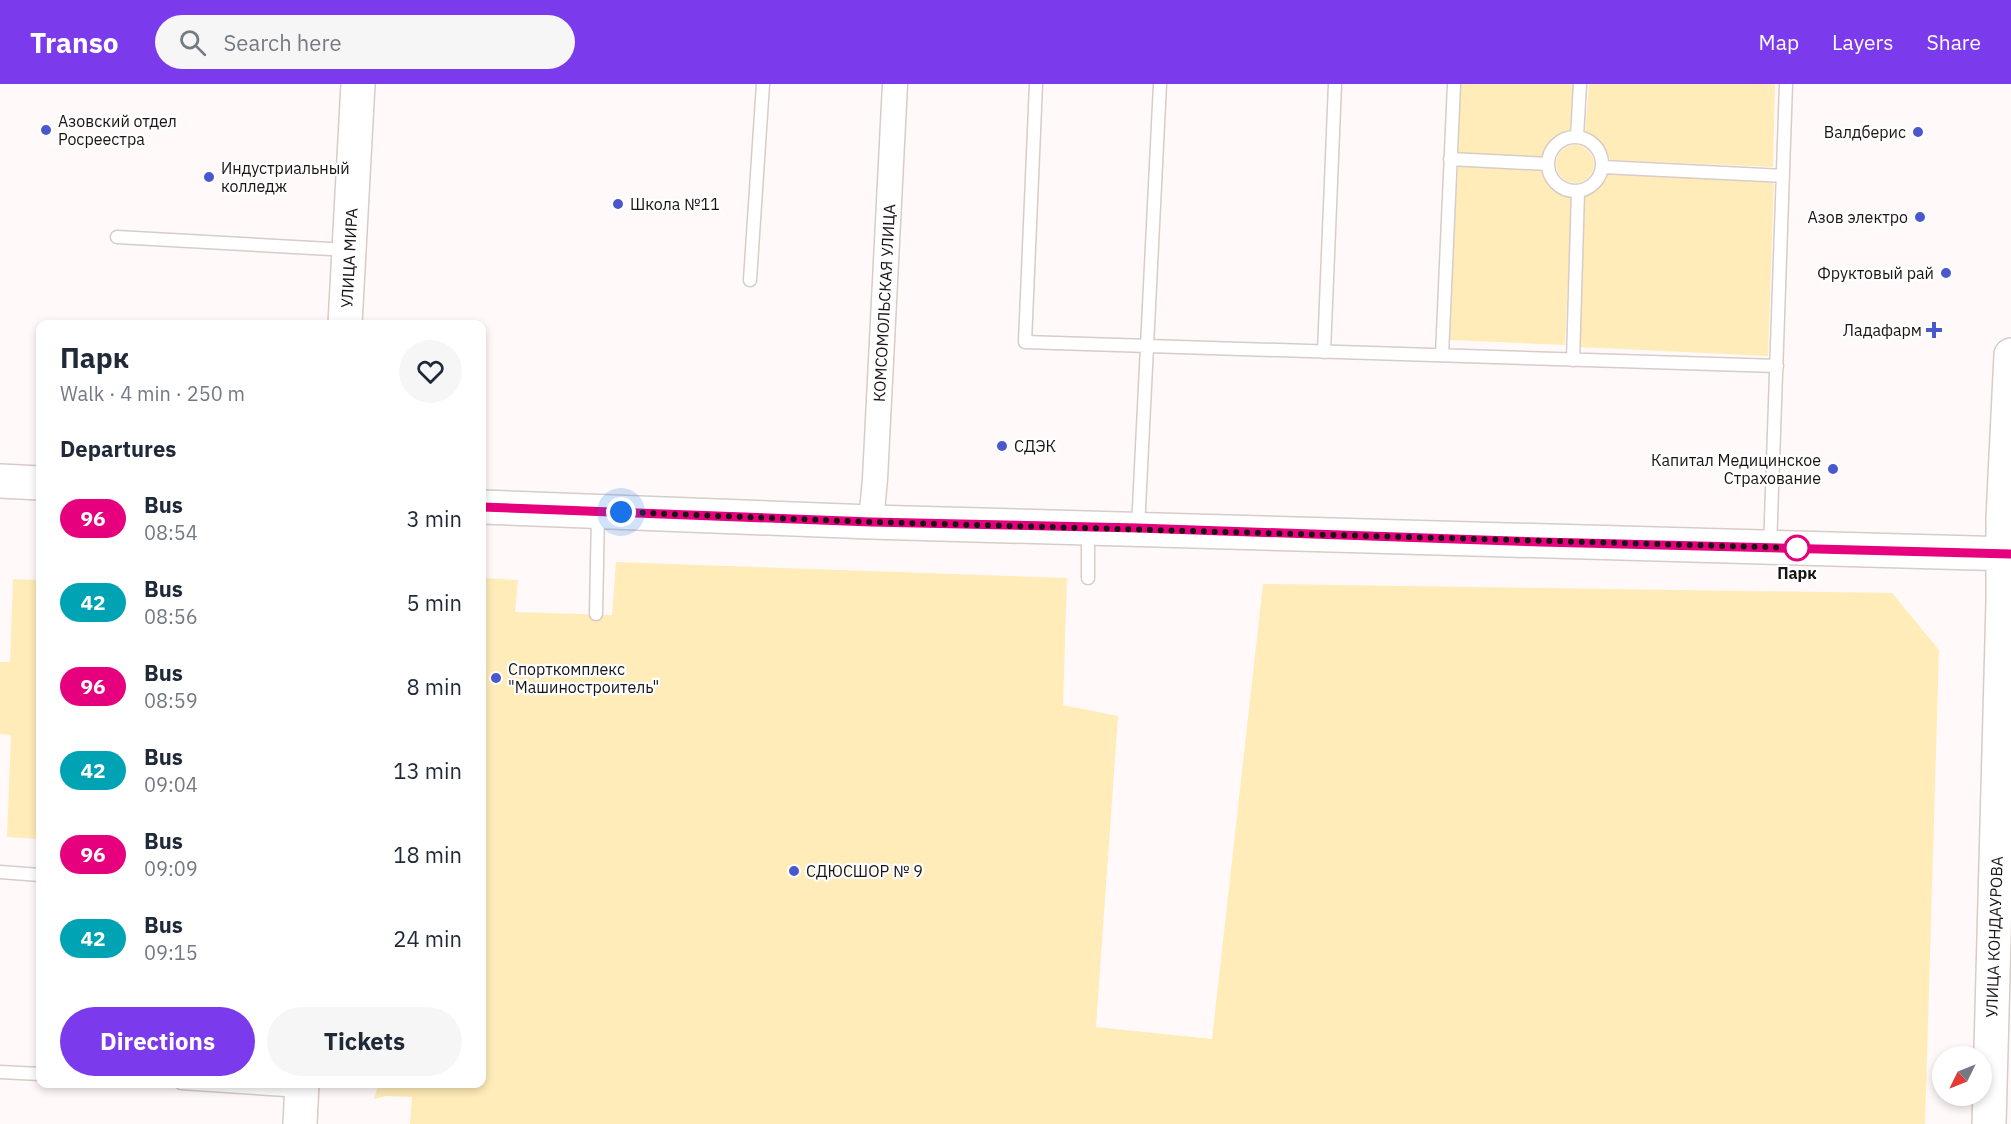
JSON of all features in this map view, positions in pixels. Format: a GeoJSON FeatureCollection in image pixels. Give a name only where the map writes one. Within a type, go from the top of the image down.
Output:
{"type":"FeatureCollection","features":[{"type":"Feature","properties":{"kind":"street","name":"УЛИЦА МИРА"},"geometry":{"type":"LineString","coordinates":[[345,320],[358,84]]}},
{"type":"Feature","properties":{"kind":"street","name":"КОМСОМОЛЬСКАЯ УЛИЦА"},"geometry":{"type":"LineString","coordinates":[[871,522],[895,84]]}},
{"type":"Feature","properties":{"kind":"street","name":"УЛИЦА КОНДАУРОВА"},"geometry":{"type":"LineString","coordinates":[[1989,1124],[2011,355]]}},
{"type":"Feature","properties":{"kind":"street"},"geometry":{"type":"LineString","coordinates":[[0,481],[36,483]]}},
{"type":"Feature","properties":{"kind":"street"},"geometry":{"type":"LineString","coordinates":[[486,507],[871,522],[2007,554]]}},
{"type":"Feature","properties":{"kind":"street"},"geometry":{"type":"LineString","coordinates":[[300,1124],[302,1088]]}},
{"type":"Feature","properties":{"kind":"lane"},"geometry":{"type":"LineString","coordinates":[[750,280],[763,84]]}},
{"type":"Feature","properties":{"kind":"lane"},"geometry":{"type":"LineString","coordinates":[[1036,84],[1025,342],[1777,366]]}},
{"type":"Feature","properties":{"kind":"lane"},"geometry":{"type":"LineString","coordinates":[[1138,528],[1160,84]]}},
{"type":"Feature","properties":{"kind":"lane"},"geometry":{"type":"LineString","coordinates":[[1324,352],[1335,84]]}},
{"type":"Feature","properties":{"kind":"lane"},"geometry":{"type":"LineString","coordinates":[[1442,355],[1454,84]]}},
{"type":"Feature","properties":{"kind":"lane"},"geometry":{"type":"LineString","coordinates":[[1577,137],[1580,84]]}},
{"type":"Feature","properties":{"kind":"lane"},"geometry":{"type":"LineString","coordinates":[[1770,548],[1786,84]]}},
{"type":"Feature","properties":{"kind":"lane"},"geometry":{"type":"LineString","coordinates":[[1577,137],[1593,143],[1599,150],[1603,167],[1595,183],[1587,189],[1569,191],[1561,187],[1549,173],[1549,155],[1560,141],[1577,137]]}},
{"type":"Feature","properties":{"kind":"lane"},"geometry":{"type":"LineString","coordinates":[[1450,159],[1548,164]]}},
{"type":"Feature","properties":{"kind":"lane"},"geometry":{"type":"LineString","coordinates":[[1603,167],[1784,176]]}},
{"type":"Feature","properties":{"kind":"lane"},"geometry":{"type":"LineString","coordinates":[[1573,360],[1578,191]]}},
{"type":"Feature","properties":{"kind":"lane"},"geometry":{"type":"LineString","coordinates":[[117,237],[349,250]]}},
{"type":"Feature","properties":{"kind":"lane"},"geometry":{"type":"LineString","coordinates":[[596,614],[598,511]]}},
{"type":"Feature","properties":{"kind":"lane"},"geometry":{"type":"LineString","coordinates":[[1088,527],[1088,578]]}},
{"type":"Feature","properties":{"kind":"lane"},"geometry":{"type":"LineString","coordinates":[[0,872],[36,874]]}},
{"type":"Feature","properties":{"kind":"lane"},"geometry":{"type":"LineString","coordinates":[[0,1072],[36,1074]]}},
{"type":"Feature","properties":{"kind":"shaded area"},"geometry":{"type":"Polygon","coordinates":[[[1461,84],[1573,84],[1570,131],[1553,141],[1543,157],[1458,153],[1461,84]]]}},
{"type":"Feature","properties":{"kind":"shaded area"},"geometry":{"type":"Polygon","coordinates":[[[1589,84],[1775,84],[1773,167],[1610,160],[1602,143],[1585,133],[1589,84]]]}},
{"type":"Feature","properties":{"kind":"shaded area"},"geometry":{"type":"Polygon","coordinates":[[[1575,145],[1589,150],[1594,164],[1589,178],[1575,183],[1561,178],[1556,164],[1561,150],[1575,145]]]}},
{"type":"Feature","properties":{"kind":"shaded area"},"geometry":{"type":"Polygon","coordinates":[[[1458,166],[1543,171],[1554,188],[1572,197],[1565,345],[1449,340],[1458,166]]]}},
{"type":"Feature","properties":{"kind":"shaded area"},"geometry":{"type":"Polygon","coordinates":[[[1606,173],[1774,183],[1768,356],[1579,347],[1585,196],[1598,186],[1606,173]]]}},
{"type":"Feature","properties":{"kind":"shaded area"},"geometry":{"type":"Polygon","coordinates":[[[616,562],[1067,578],[1063,705],[1118,716],[1096,1027],[1212,1039],[1263,584],[1892,593],[1939,650],[1925,1124],[410,1124],[412,1097],[385,1096],[374,1099],[377,1088],[486,1088],[486,578],[518,580],[515,612],[612,615],[616,562]]]}},
{"type":"Feature","properties":{"kind":"shaded area"},"geometry":{"type":"Polygon","coordinates":[[[13,579],[36,580],[36,839],[7,837],[11,735],[0,734],[0,662],[10,662],[13,579]]]}},
{"type":"Feature","properties":{"kind":"bus line","name":"96"},"geometry":{"type":"LineString","coordinates":[[486,507],[871,522],[2011,554]]}},
{"type":"Feature","properties":{"kind":"place","name":"Азовский отдел Росреестра"},"geometry":{"type":"Point","coordinates":[46,130]}},
{"type":"Feature","properties":{"kind":"place","name":"Валдберис"},"geometry":{"type":"Point","coordinates":[1918,132]}},
{"type":"Feature","properties":{"kind":"place","name":"Индустриальный колледж"},"geometry":{"type":"Point","coordinates":[209,177]}},
{"type":"Feature","properties":{"kind":"place","name":"Школа №11"},"geometry":{"type":"Point","coordinates":[618,204]}},
{"type":"Feature","properties":{"kind":"place","name":"Азов электро"},"geometry":{"type":"Point","coordinates":[1920,217]}},
{"type":"Feature","properties":{"kind":"place","name":"Фруктовый рай"},"geometry":{"type":"Point","coordinates":[1946,273]}},
{"type":"Feature","properties":{"kind":"place","name":"Ладафарм"},"geometry":{"type":"Point","coordinates":[1934,330]}},
{"type":"Feature","properties":{"kind":"place","name":"СДЭК"},"geometry":{"type":"Point","coordinates":[1002,446]}},
{"type":"Feature","properties":{"kind":"place","name":"Капитал Медицинское Страхование"},"geometry":{"type":"Point","coordinates":[1833,469]}},
{"type":"Feature","properties":{"kind":"place","name":"Парк"},"geometry":{"type":"Point","coordinates":[1797,548]}},
{"type":"Feature","properties":{"kind":"place","name":"Спорткомплекс \"Машиностроитель\""},"geometry":{"type":"Point","coordinates":[496,678]}},
{"type":"Feature","properties":{"kind":"place","name":"СДЮСШОР № 9"},"geometry":{"type":"Point","coordinates":[794,871]}},
{"type":"Feature","properties":{"kind":"route"},"geometry":{"type":"LineString","coordinates":[[621,512],[871,522],[1797,548]]}}]}
